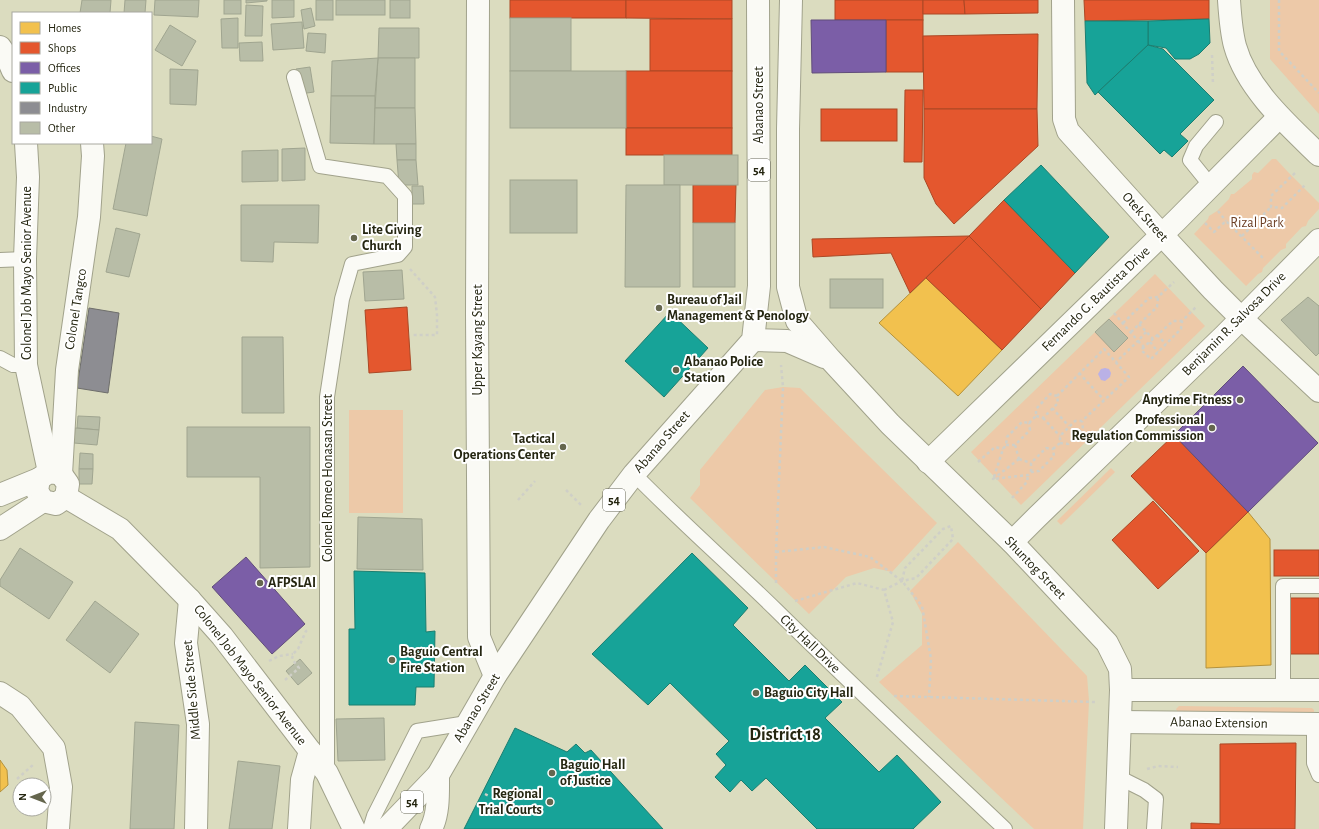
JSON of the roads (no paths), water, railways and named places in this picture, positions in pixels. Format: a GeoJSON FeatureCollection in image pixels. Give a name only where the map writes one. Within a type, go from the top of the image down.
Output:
{"type":"FeatureCollection","features":[{"type":"Feature","properties":{"kind":"main road","name":"Upper Kayang Street"},"geometry":{"type":"LineString","coordinates":[[478,0],[477,322],[479,638],[495,676]]}},
{"type":"Feature","properties":{"kind":"main road","name":"Abanao Street"},"geometry":{"type":"LineString","coordinates":[[386,829],[438,775],[495,676],[599,520],[634,474],[753,340],[759,286],[758,0]]}},
{"type":"Feature","properties":{"kind":"main road","name":"54"},"geometry":{"type":"LineString","coordinates":[[788,129],[791,0]]}},
{"type":"Feature","properties":{"kind":"main road","name":"Otek Street"},"geometry":{"type":"LineString","coordinates":[[1063,0],[1064,119],[1068,131],[1162,235],[1241,318],[1319,392]]}},
{"type":"Feature","properties":{"kind":"main road"},"geometry":{"type":"LineString","coordinates":[[1229,0],[1231,26],[1236,47],[1245,69],[1260,94],[1279,117],[1319,155]]}},
{"type":"Feature","properties":{"kind":"main road","name":"Fernando G. Bautista Drive"},"geometry":{"type":"LineString","coordinates":[[928,462],[1162,235],[1279,117]]}},
{"type":"Feature","properties":{"kind":"main road"},"geometry":{"type":"LineString","coordinates":[[759,129],[788,129]]}},
{"type":"Feature","properties":{"kind":"main road","name":"Shuntog Street"},"geometry":{"type":"LineString","coordinates":[[788,129],[788,287],[797,321],[890,424],[1012,542],[1107,643],[1120,669],[1121,690],[1116,829]]}},
{"type":"Feature","properties":{"kind":"main road","name":"Colonel Job Mayo Senior Avenue"},"geometry":{"type":"LineString","coordinates":[[26,144],[28,176],[25,259],[26,365],[50,475]]}},
{"type":"Feature","properties":{"kind":"main road","name":"Colonel Tangco"},"geometry":{"type":"LineString","coordinates":[[50,475],[89,218],[93,156],[92,144]]}},
{"type":"Feature","properties":{"kind":"main road","name":"Benjamin R. Salvosa Drive"},"geometry":{"type":"LineString","coordinates":[[1012,542],[1319,240]]}},
{"type":"Feature","properties":{"kind":"main road","name":"Shuntog Street"},"geometry":{"type":"LineString","coordinates":[[753,340],[787,341],[830,359]]}},
{"type":"Feature","properties":{"kind":"main road"},"geometry":{"type":"LineString","coordinates":[[0,495],[50,475]]}},
{"type":"Feature","properties":{"kind":"main road","name":"Colonel Job Mayo Senior Avenue"},"geometry":{"type":"LineString","coordinates":[[50,475],[68,484],[66,497],[120,529],[190,600],[222,636],[327,774],[354,829]]}},
{"type":"Feature","properties":{"kind":"main road","name":"Colonel Job Mayo Senior Avenue"},"geometry":{"type":"LineString","coordinates":[[44,502],[37,491],[50,475]]}},
{"type":"Feature","properties":{"kind":"main road"},"geometry":{"type":"LineString","coordinates":[[0,528],[44,502],[56,504],[66,497]]}},
{"type":"Feature","properties":{"kind":"main road","name":"Middle Side Street"},"geometry":{"type":"LineString","coordinates":[[190,600],[186,642],[198,724],[196,829]]}},
{"type":"Feature","properties":{"kind":"main road"},"geometry":{"type":"LineString","coordinates":[[1121,690],[1319,690]]}},
{"type":"Feature","properties":{"kind":"main road"},"geometry":{"type":"LineString","coordinates":[[0,692],[20,706],[54,748],[61,787],[58,829]]}},
{"type":"Feature","properties":{"kind":"main road","name":"Abanao Extension"},"geometry":{"type":"LineString","coordinates":[[1120,722],[1317,724]]}},
{"type":"Feature","properties":{"kind":"main road"},"geometry":{"type":"LineString","coordinates":[[299,829],[302,780],[310,752]]}},
{"type":"Feature","properties":{"kind":"main road"},"geometry":{"type":"LineString","coordinates":[[431,829],[437,803],[438,775]]}},
{"type":"Feature","properties":{"kind":"lane","name":"Colonel Romeo Honasan Street"},"geometry":{"type":"LineString","coordinates":[[294,77],[320,166],[387,176],[405,196],[405,247],[398,255],[352,264],[342,299],[327,397],[327,774]]}},
{"type":"Feature","properties":{"kind":"lane"},"geometry":{"type":"LineString","coordinates":[[1211,186],[1190,160],[1196,146],[1216,122]]}},
{"type":"Feature","properties":{"kind":"lane"},"geometry":{"type":"LineString","coordinates":[[0,260],[25,259]]}},
{"type":"Feature","properties":{"kind":"lane"},"geometry":{"type":"LineString","coordinates":[[0,358],[13,365],[26,365]]}},
{"type":"Feature","properties":{"kind":"lane","name":"City Hall Drive"},"geometry":{"type":"LineString","coordinates":[[634,474],[664,505],[1005,829]]}},
{"type":"Feature","properties":{"kind":"lane"},"geometry":{"type":"LineString","coordinates":[[1283,690],[1283,586],[1319,586]]}},
{"type":"Feature","properties":{"kind":"lane"},"geometry":{"type":"LineString","coordinates":[[370,829],[374,816],[417,731],[467,723]]}},
{"type":"Feature","properties":{"kind":"lane"},"geometry":{"type":"LineString","coordinates":[[1317,724],[1314,763],[1319,775]]}},
{"type":"Feature","properties":{"kind":"lane"},"geometry":{"type":"LineString","coordinates":[[1118,777],[1144,790],[1156,799],[1154,829]]}},
{"type":"Feature","properties":{"kind":"place","name":"Lite Giving Church"},"geometry":{"type":"Point","coordinates":[354,238]}},
{"type":"Feature","properties":{"kind":"place","name":"Bureau of Jail Management & Penology"},"geometry":{"type":"Point","coordinates":[659,308]}},
{"type":"Feature","properties":{"kind":"place","name":"Abanao Police Station"},"geometry":{"type":"Point","coordinates":[676,370]}},
{"type":"Feature","properties":{"kind":"place","name":"Anytime Fitness"},"geometry":{"type":"Point","coordinates":[1240,400]}},
{"type":"Feature","properties":{"kind":"place","name":"Professional Regulation Commission"},"geometry":{"type":"Point","coordinates":[1212,428]}},
{"type":"Feature","properties":{"kind":"place","name":"Tactical Operations Center"},"geometry":{"type":"Point","coordinates":[563,447]}},
{"type":"Feature","properties":{"kind":"place","name":"AFPSLAI"},"geometry":{"type":"Point","coordinates":[260,583]}},
{"type":"Feature","properties":{"kind":"place","name":"Baguio Central Fire Station"},"geometry":{"type":"Point","coordinates":[392,660]}},
{"type":"Feature","properties":{"kind":"place","name":"Baguio City Hall"},"geometry":{"type":"Point","coordinates":[756,693]}},
{"type":"Feature","properties":{"kind":"place","name":"Baguio Hall of Justice"},"geometry":{"type":"Point","coordinates":[552,773]}},
{"type":"Feature","properties":{"kind":"place","name":"Regional Trial Courts"},"geometry":{"type":"Point","coordinates":[550,802]}},
{"type":"Feature","properties":{"kind":"district","name":"District 18"},"geometry":{"type":"Point","coordinates":[785,735]}},
{"type":"Feature","properties":{"kind":"park label","name":"Rizal Park"},"geometry":{"type":"Point","coordinates":[1257,223]}}]}
